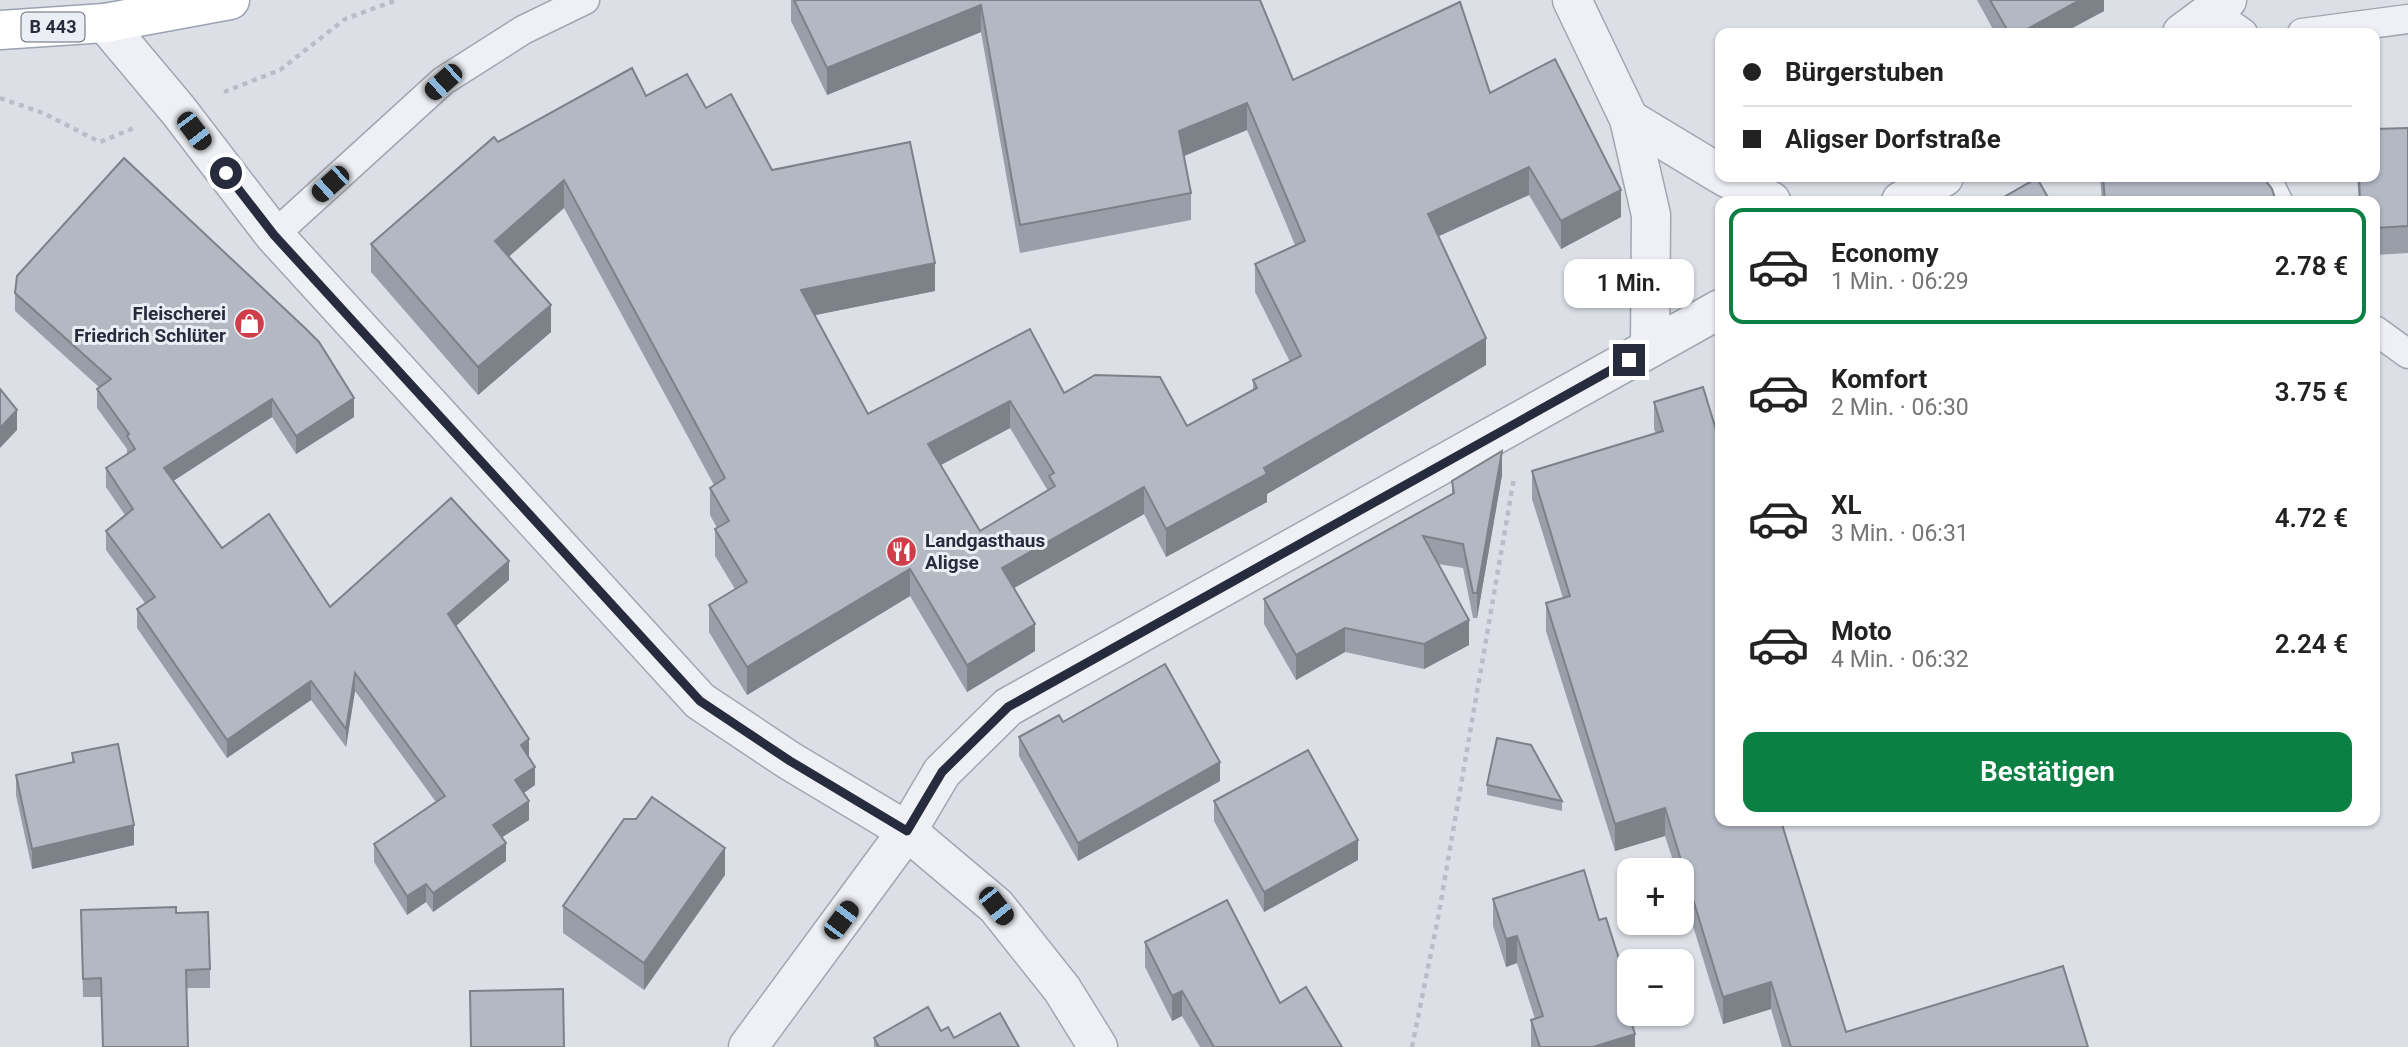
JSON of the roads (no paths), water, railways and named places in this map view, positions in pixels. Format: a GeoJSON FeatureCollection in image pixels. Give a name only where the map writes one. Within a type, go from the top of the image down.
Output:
{"type":"FeatureCollection","features":[{"type":"Feature","properties":{"kind":"main road","name":"B 443"},"geometry":{"type":"LineString","coordinates":[[0,30],[98,12],[230,0]]}},
{"type":"Feature","properties":{"kind":"street"},"geometry":{"type":"LineString","coordinates":[[1572,0],[1629,119],[1651,215],[1650,348]]}},
{"type":"Feature","properties":{"kind":"street"},"geometry":{"type":"LineString","coordinates":[[98,12],[274,235],[700,701],[790,761],[907,831],[996,906],[1062,989],[1098,1047]]}},
{"type":"Feature","properties":{"kind":"street"},"geometry":{"type":"LineString","coordinates":[[1629,119],[1715,171]]}},
{"type":"Feature","properties":{"kind":"street"},"geometry":{"type":"LineString","coordinates":[[1735,182],[1762,196]]}},
{"type":"Feature","properties":{"kind":"street"},"geometry":{"type":"LineString","coordinates":[[1910,196],[1935,182]]}},
{"type":"Feature","properties":{"kind":"street"},"geometry":{"type":"LineString","coordinates":[[748,1047],[907,831],[942,772],[1008,707],[1715,312]]}},
{"type":"Feature","properties":{"kind":"lane"},"geometry":{"type":"LineString","coordinates":[[274,235],[443,82],[523,30],[585,0]]}},
{"type":"Feature","properties":{"kind":"lane"},"geometry":{"type":"LineString","coordinates":[[2340,28],[2408,19]]}},
{"type":"Feature","properties":{"kind":"lane"},"geometry":{"type":"LineString","coordinates":[[2380,334],[2408,354]]}},
{"type":"Feature","properties":{"kind":"place","name":"Fleischerei Friedrich Schlüter"},"geometry":{"type":"Point","coordinates":[249,324]}},
{"type":"Feature","properties":{"kind":"place","name":"Landgasthaus Aligse"},"geometry":{"type":"Point","coordinates":[902,551]}}]}
